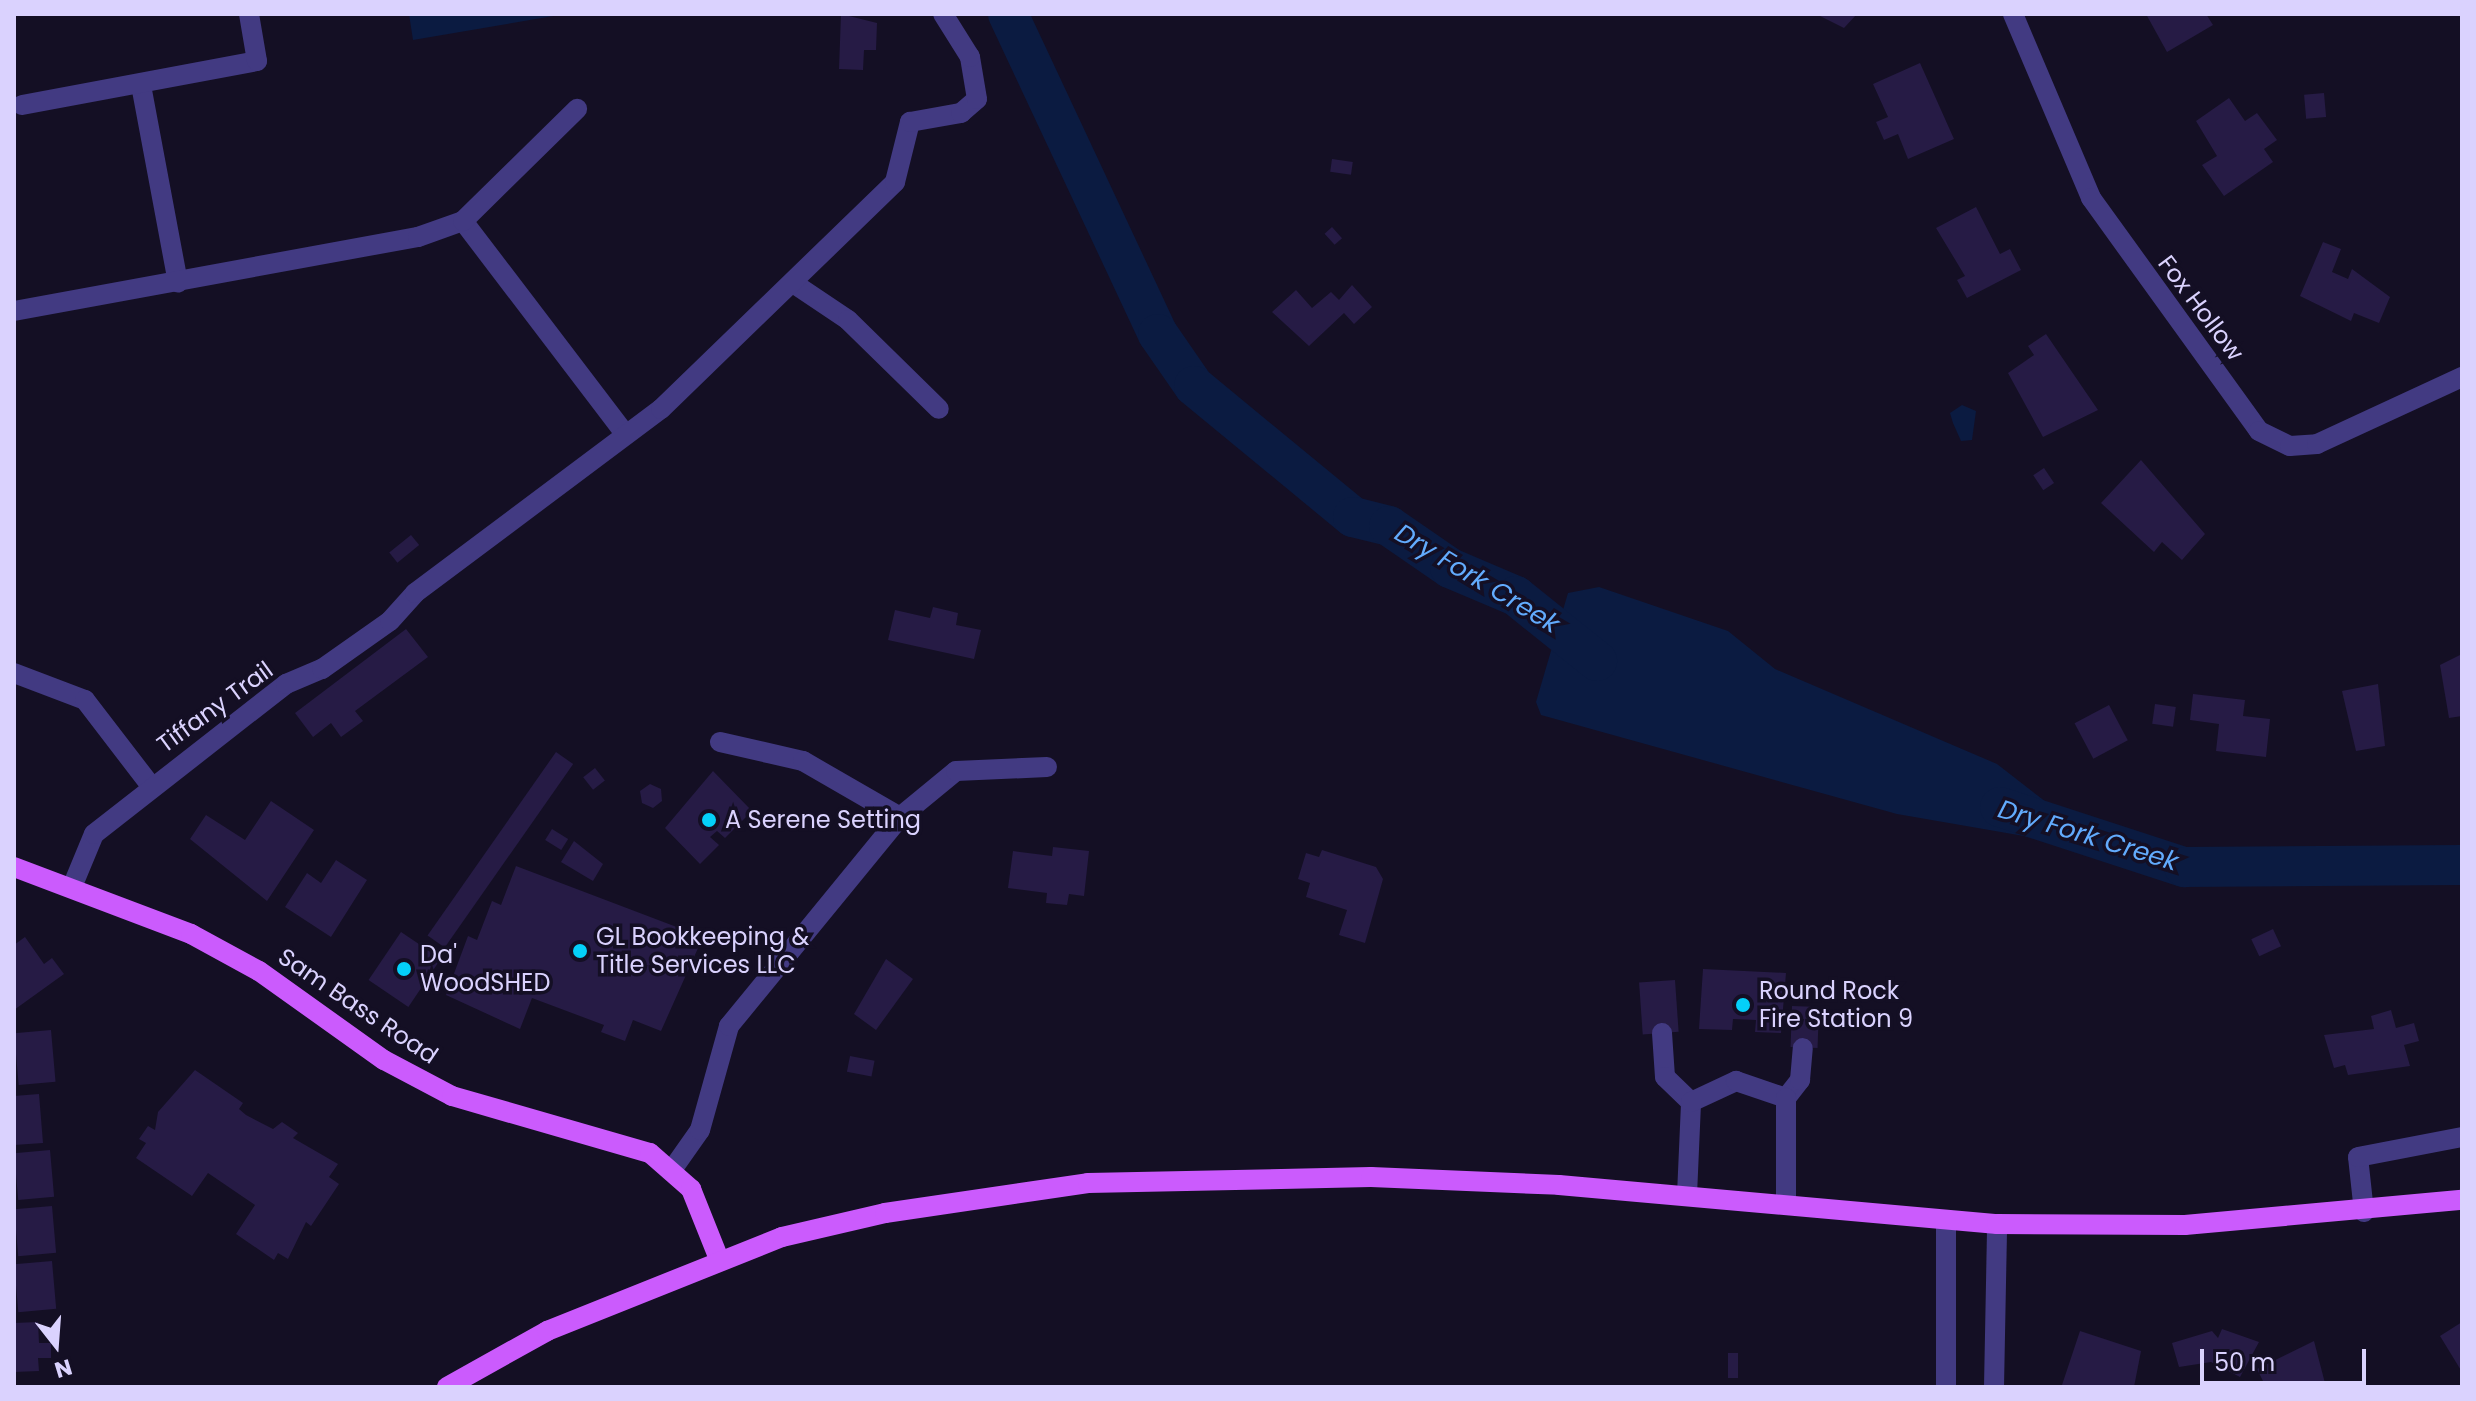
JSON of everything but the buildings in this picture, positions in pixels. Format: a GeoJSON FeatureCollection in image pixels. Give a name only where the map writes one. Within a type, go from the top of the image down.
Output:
{"type":"FeatureCollection","features":[{"type":"Feature","properties":{"kind":"main road","name":"Sam Bass Road"},"geometry":{"type":"LineString","coordinates":[[14,867],[191,934],[259,971],[384,1060],[452,1096],[624,1143],[674,1167]]}},
{"type":"Feature","properties":{"kind":"main road"},"geometry":{"type":"LineString","coordinates":[[674,1167],[719,1259]]}},
{"type":"Feature","properties":{"kind":"main road"},"geometry":{"type":"LineString","coordinates":[[447,1387],[547,1331],[719,1259],[885,1213],[1088,1183],[1371,1177],[1687,1195],[1786,1203],[1946,1223],[1997,1224],[2185,1225],[2364,1212],[2462,1200]]}},
{"type":"Feature","properties":{"kind":"street"},"geometry":{"type":"LineString","coordinates":[[22,105],[257,61],[249,14]]}},
{"type":"Feature","properties":{"kind":"street","name":"Tiffany Trail"},"geometry":{"type":"LineString","coordinates":[[72,887],[94,834],[151,786],[286,684],[322,669],[390,621],[415,593],[661,409],[895,182],[910,122],[961,113],[977,99],[970,57],[943,14]]}},
{"type":"Feature","properties":{"kind":"street","name":"Fox Hollow"},"geometry":{"type":"LineString","coordinates":[[2013,14],[2091,198],[2259,431],[2290,446],[2317,444],[2462,377]]}},
{"type":"Feature","properties":{"kind":"street"},"geometry":{"type":"LineString","coordinates":[[141,85],[178,283]]}},
{"type":"Feature","properties":{"kind":"street"},"geometry":{"type":"LineString","coordinates":[[14,311],[178,283],[463,221],[577,109]]}},
{"type":"Feature","properties":{"kind":"street"},"geometry":{"type":"LineString","coordinates":[[463,221],[625,434]]}},
{"type":"Feature","properties":{"kind":"street"},"geometry":{"type":"LineString","coordinates":[[793,283],[848,320],[939,409]]}},
{"type":"Feature","properties":{"kind":"street"},"geometry":{"type":"LineString","coordinates":[[14,673],[85,700],[151,786]]}},
{"type":"Feature","properties":{"kind":"street"},"geometry":{"type":"LineString","coordinates":[[720,742],[803,761],[900,817]]}},
{"type":"Feature","properties":{"kind":"street"},"geometry":{"type":"LineString","coordinates":[[674,1167],[700,1130],[729,1026],[900,817],[956,771],[1047,767]]}},
{"type":"Feature","properties":{"kind":"street"},"geometry":{"type":"LineString","coordinates":[[1662,1033],[1665,1077],[1691,1102],[1687,1195]]}},
{"type":"Feature","properties":{"kind":"street"},"geometry":{"type":"LineString","coordinates":[[1786,1203],[1786,1098],[1800,1080],[1803,1048]]}},
{"type":"Feature","properties":{"kind":"street"},"geometry":{"type":"LineString","coordinates":[[1691,1102],[1736,1081],[1786,1098]]}},
{"type":"Feature","properties":{"kind":"street"},"geometry":{"type":"LineString","coordinates":[[2364,1212],[2358,1157],[2462,1137]]}},
{"type":"Feature","properties":{"kind":"street"},"geometry":{"type":"LineString","coordinates":[[1946,1223],[1946,1387]]}},
{"type":"Feature","properties":{"kind":"street"},"geometry":{"type":"LineString","coordinates":[[1994,1387],[1997,1224]]}},
{"type":"Feature","properties":{"kind":"water"},"geometry":{"type":"Polygon","coordinates":[[[409,14],[565,14],[413,40],[409,14]]]}},
{"type":"Feature","properties":{"kind":"water"},"geometry":{"type":"Polygon","coordinates":[[[1962,405],[1976,411],[1972,440],[1961,441],[1950,413],[1962,405]]]}},
{"type":"Feature","properties":{"kind":"water"},"geometry":{"type":"Polygon","coordinates":[[[1599,587],[1728,631],[1775,669],[1997,764],[2046,802],[2058,842],[1897,814],[1541,715],[1536,702],[1568,593],[1599,587]]]}},
{"type":"Feature","properties":{"kind":"waterway","name":"Dry Fork Creek"},"geometry":{"type":"LineString","coordinates":[[1008,14],[1158,334],[1194,386],[1353,517],[1389,526],[1450,568],[1516,596],[1597,661]]}},
{"type":"Feature","properties":{"kind":"waterway","name":"Dry Fork Creek"},"geometry":{"type":"LineString","coordinates":[[2000,807],[2184,867],[2462,865]]}},
{"type":"Feature","properties":{"kind":"place","name":"A Serene Setting"},"geometry":{"type":"Point","coordinates":[709,820]}},
{"type":"Feature","properties":{"kind":"place","name":"GL Bookkeeping & Title Services LLC"},"geometry":{"type":"Point","coordinates":[580,951]}},
{"type":"Feature","properties":{"kind":"place","name":"Da' WoodSHED"},"geometry":{"type":"Point","coordinates":[404,969]}},
{"type":"Feature","properties":{"kind":"place","name":"Round Rock Fire Station 9"},"geometry":{"type":"Point","coordinates":[1743,1005]}}]}
